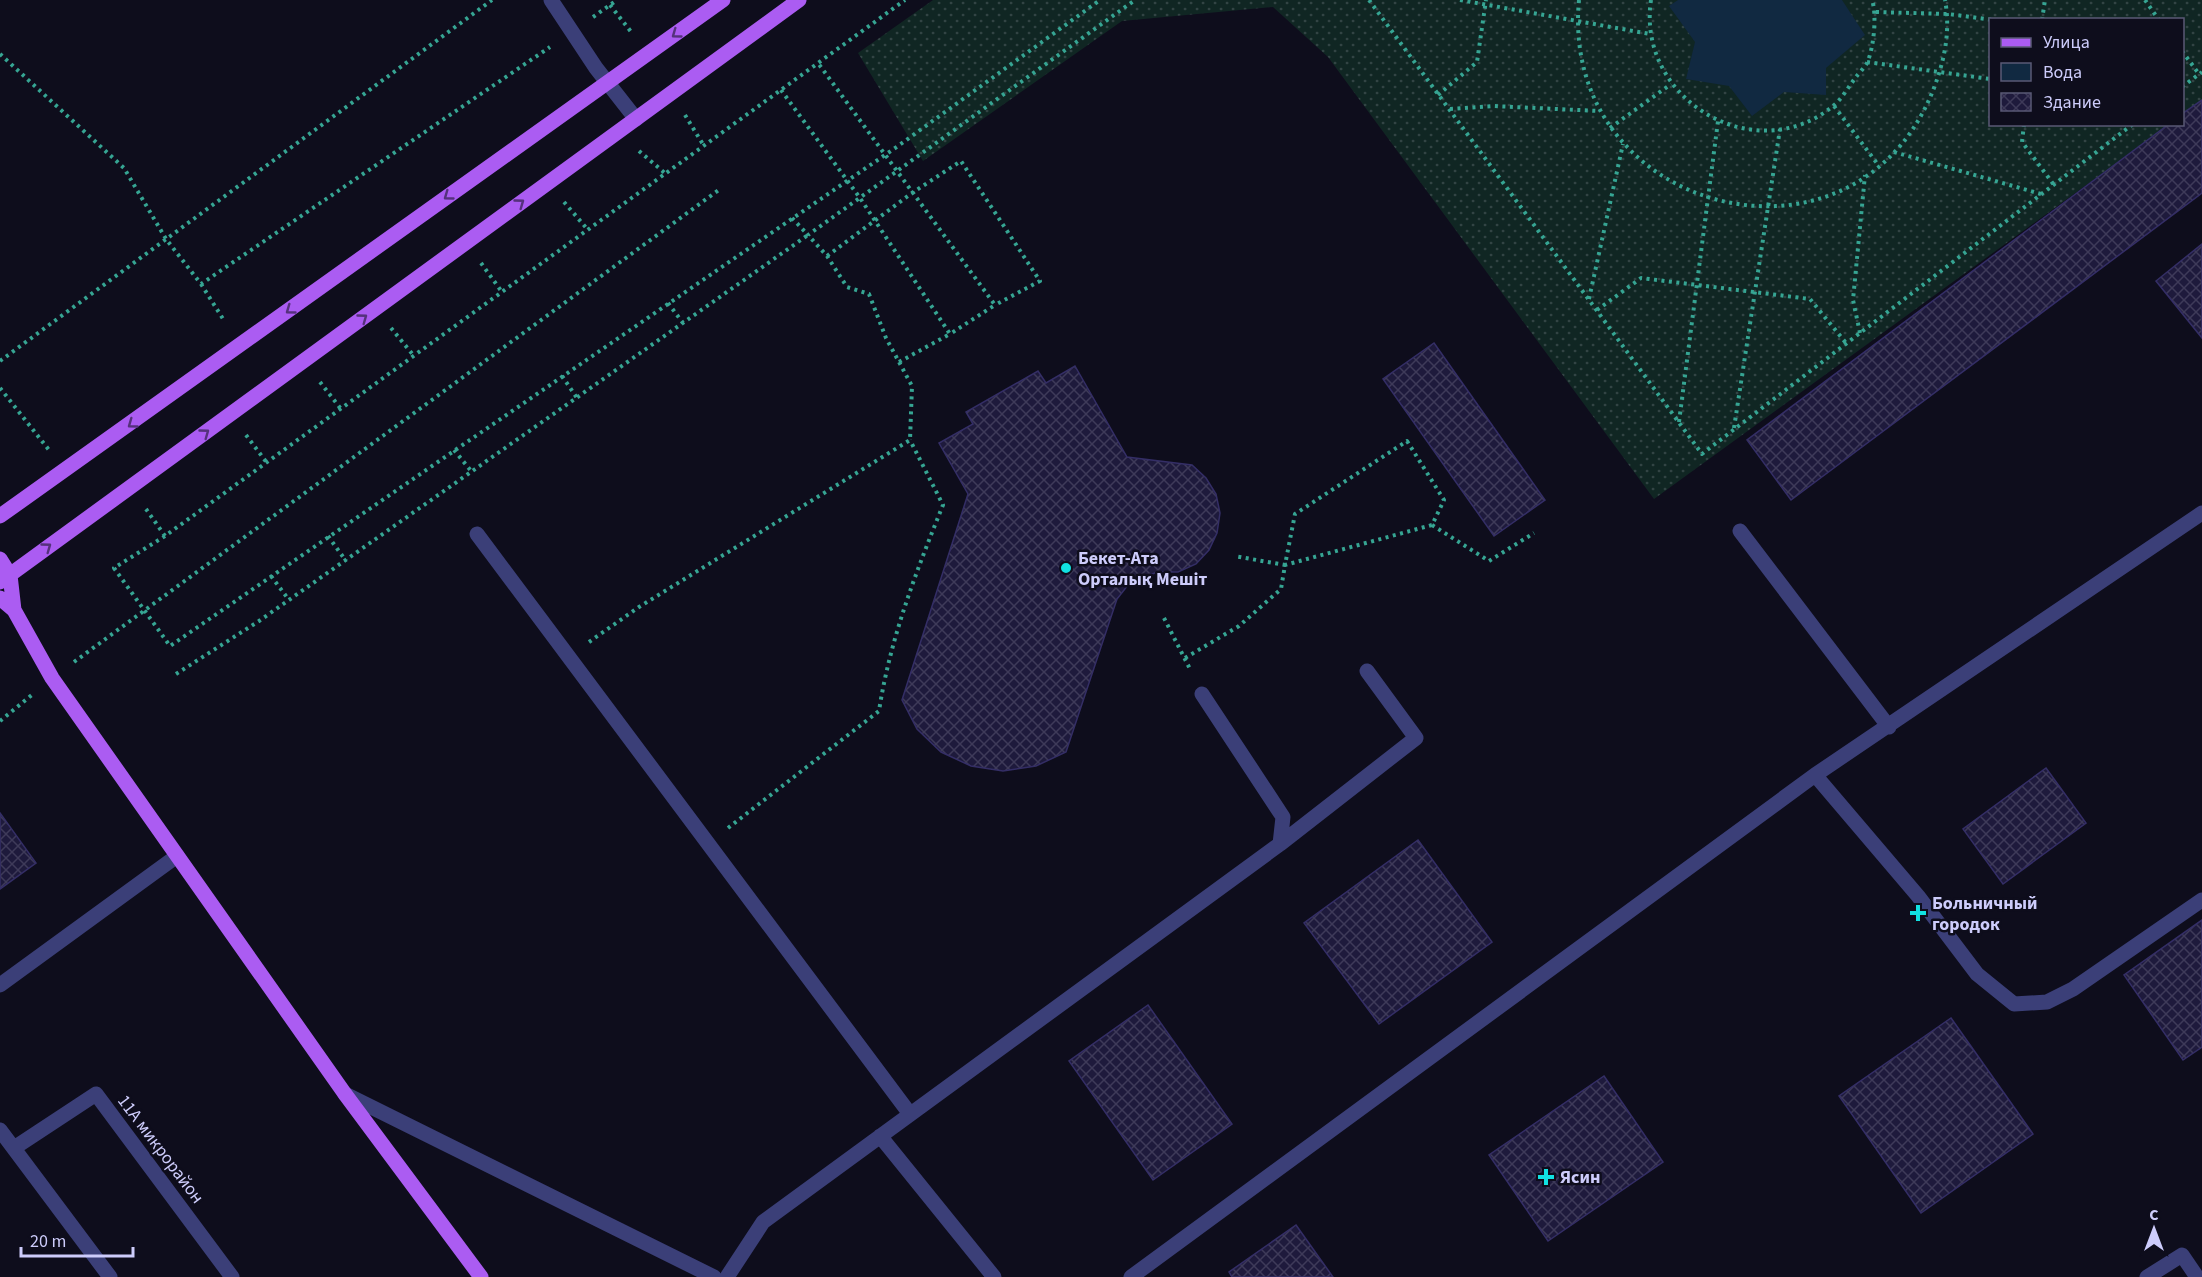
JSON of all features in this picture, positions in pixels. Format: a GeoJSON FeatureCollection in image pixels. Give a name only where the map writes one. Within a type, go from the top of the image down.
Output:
{"type":"FeatureCollection","features":[{"type":"Feature","properties":{"kind":"main road"},"geometry":{"type":"LineString","coordinates":[[0,516],[723,0]]}},
{"type":"Feature","properties":{"kind":"main road"},"geometry":{"type":"LineString","coordinates":[[5,578],[799,0]]}},
{"type":"Feature","properties":{"kind":"main road"},"geometry":{"type":"LineString","coordinates":[[0,560],[14,610],[52,678],[345,1094],[481,1277]]}},
{"type":"Feature","properties":{"kind":"main road"},"geometry":{"type":"LineString","coordinates":[[0,598],[14,610]]}},
{"type":"Feature","properties":{"kind":"street"},"geometry":{"type":"LineString","coordinates":[[551,0],[607,82],[636,119]]}},
{"type":"Feature","properties":{"kind":"street"},"geometry":{"type":"LineString","coordinates":[[1131,1277],[1815,775],[2202,513]]}},
{"type":"Feature","properties":{"kind":"street"},"geometry":{"type":"LineString","coordinates":[[1740,531],[1889,727]]}},
{"type":"Feature","properties":{"kind":"street"},"geometry":{"type":"LineString","coordinates":[[477,534],[910,1114]]}},
{"type":"Feature","properties":{"kind":"street"},"geometry":{"type":"LineString","coordinates":[[728,1277],[763,1222],[1280,844],[1416,738],[1367,671]]}},
{"type":"Feature","properties":{"kind":"street"},"geometry":{"type":"LineString","coordinates":[[1202,694],[1283,818],[1280,844]]}},
{"type":"Feature","properties":{"kind":"street"},"geometry":{"type":"LineString","coordinates":[[1815,775],[1918,896],[1977,974],[2014,1004],[2047,1002],[2073,988],[2202,900]]}},
{"type":"Feature","properties":{"kind":"street"},"geometry":{"type":"LineString","coordinates":[[0,986],[177,856]]}},
{"type":"Feature","properties":{"kind":"street","name":"11А микрорайон"},"geometry":{"type":"LineString","coordinates":[[14,1148],[96,1094],[232,1277]]}},
{"type":"Feature","properties":{"kind":"street"},"geometry":{"type":"LineString","coordinates":[[345,1094],[714,1277]]}},
{"type":"Feature","properties":{"kind":"street"},"geometry":{"type":"LineString","coordinates":[[0,1130],[110,1277]]}},
{"type":"Feature","properties":{"kind":"street"},"geometry":{"type":"LineString","coordinates":[[880,1136],[994,1277]]}},
{"type":"Feature","properties":{"kind":"street"},"geometry":{"type":"LineString","coordinates":[[2147,1277],[2182,1256],[2197,1277]]}},
{"type":"Feature","properties":{"kind":"path"},"geometry":{"type":"LineString","coordinates":[[0,361],[492,0]]}},
{"type":"Feature","properties":{"kind":"path"},"geometry":{"type":"LineString","coordinates":[[201,284],[617,0]]}},
{"type":"Feature","properties":{"kind":"path"},"geometry":{"type":"LineString","coordinates":[[905,0],[267,463],[165,536],[114,568],[170,646],[886,154],[1100,0]]}},
{"type":"Feature","properties":{"kind":"path"},"geometry":{"type":"LineString","coordinates":[[176,674],[346,561],[808,235],[1135,0]]}},
{"type":"Feature","properties":{"kind":"path"},"geometry":{"type":"LineString","coordinates":[[1369,0],[1702,453],[2130,126]]}},
{"type":"Feature","properties":{"kind":"path"},"geometry":{"type":"LineString","coordinates":[[1460,0],[1485,2],[1650,34]]}},
{"type":"Feature","properties":{"kind":"path"},"geometry":{"type":"LineString","coordinates":[[1579,0],[1577,19],[1582,67],[1599,111],[1623,144],[1661,177],[1706,198],[1738,205],[1770,207],[1804,202],[1836,192],[1879,166],[1894,152],[1923,114],[1941,71],[1947,42],[1948,14],[1945,0]]}},
{"type":"Feature","properties":{"kind":"path"},"geometry":{"type":"LineString","coordinates":[[1651,0],[1650,34],[1654,51],[1671,84],[1692,106],[1718,121],[1748,129],[1780,129],[1809,121],[1834,106],[1867,62],[1876,12],[1872,0]]}},
{"type":"Feature","properties":{"kind":"path"},"geometry":{"type":"LineString","coordinates":[[2042,18],[2045,0]]}},
{"type":"Feature","properties":{"kind":"path"},"geometry":{"type":"LineString","coordinates":[[2145,0],[2158,18]]}},
{"type":"Feature","properties":{"kind":"path"},"geometry":{"type":"LineString","coordinates":[[1438,94],[1477,62],[1485,2]]}},
{"type":"Feature","properties":{"kind":"path"},"geometry":{"type":"LineString","coordinates":[[1876,12],[1948,14],[1989,19]]}},
{"type":"Feature","properties":{"kind":"path"},"geometry":{"type":"LineString","coordinates":[[2184,53],[2201,73],[2184,86]]}},
{"type":"Feature","properties":{"kind":"path"},"geometry":{"type":"LineString","coordinates":[[0,54],[124,168],[166,239],[201,284],[229,328]]}},
{"type":"Feature","properties":{"kind":"path"},"geometry":{"type":"LineString","coordinates":[[1867,62],[1989,79]]}},
{"type":"Feature","properties":{"kind":"path"},"geometry":{"type":"LineString","coordinates":[[818,63],[995,305]]}},
{"type":"Feature","properties":{"kind":"path"},"geometry":{"type":"LineString","coordinates":[[1610,128],[1671,84]]}},
{"type":"Feature","properties":{"kind":"path"},"geometry":{"type":"LineString","coordinates":[[781,90],[860,198],[950,334]]}},
{"type":"Feature","properties":{"kind":"path"},"geometry":{"type":"LineString","coordinates":[[1449,109],[1493,106],[1599,111]]}},
{"type":"Feature","properties":{"kind":"path"},"geometry":{"type":"LineString","coordinates":[[1834,106],[1879,166]]}},
{"type":"Feature","properties":{"kind":"path"},"geometry":{"type":"LineString","coordinates":[[1679,422],[1706,198],[1718,121]]}},
{"type":"Feature","properties":{"kind":"path"},"geometry":{"type":"LineString","coordinates":[[2025,126],[2022,142],[2054,185]]}},
{"type":"Feature","properties":{"kind":"path"},"geometry":{"type":"LineString","coordinates":[[1734,429],[1770,207],[1780,129]]}},
{"type":"Feature","properties":{"kind":"path"},"geometry":{"type":"LineString","coordinates":[[1588,299],[1623,144]]}},
{"type":"Feature","properties":{"kind":"path"},"geometry":{"type":"LineString","coordinates":[[1894,152],[2042,194]]}},
{"type":"Feature","properties":{"kind":"path"},"geometry":{"type":"LineString","coordinates":[[827,256],[912,193],[961,161],[1040,281],[899,362]]}},
{"type":"Feature","properties":{"kind":"path"},"geometry":{"type":"LineString","coordinates":[[1860,333],[1853,300],[1865,175]]}},
{"type":"Feature","properties":{"kind":"path"},"geometry":{"type":"LineString","coordinates":[[146,612],[720,189]]}},
{"type":"Feature","properties":{"kind":"path"},"geometry":{"type":"LineString","coordinates":[[560,196],[588,230]]}},
{"type":"Feature","properties":{"kind":"path"},"geometry":{"type":"LineString","coordinates":[[708,843],[879,711],[884,674],[912,580],[943,504],[910,440],[912,386],[886,338],[869,294],[847,287],[827,256],[792,218]]}},
{"type":"Feature","properties":{"kind":"path"},"geometry":{"type":"LineString","coordinates":[[477,258],[502,292]]}},
{"type":"Feature","properties":{"kind":"path"},"geometry":{"type":"LineString","coordinates":[[1597,310],[1641,278],[1755,291],[1810,299],[1846,343]]}},
{"type":"Feature","properties":{"kind":"path"},"geometry":{"type":"LineString","coordinates":[[668,303],[683,323]]}},
{"type":"Feature","properties":{"kind":"path"},"geometry":{"type":"LineString","coordinates":[[387,323],[414,356]]}},
{"type":"Feature","properties":{"kind":"path"},"geometry":{"type":"LineString","coordinates":[[314,375],[341,409]]}},
{"type":"Feature","properties":{"kind":"path"},"geometry":{"type":"LineString","coordinates":[[562,376],[577,398]]}},
{"type":"Feature","properties":{"kind":"path"},"geometry":{"type":"LineString","coordinates":[[0,387],[52,454]]}},
{"type":"Feature","properties":{"kind":"path"},"geometry":{"type":"LineString","coordinates":[[240,427],[267,463]]}},
{"type":"Feature","properties":{"kind":"path"},"geometry":{"type":"LineString","coordinates":[[569,656],[639,607],[910,440]]}},
{"type":"Feature","properties":{"kind":"path"},"geometry":{"type":"LineString","coordinates":[[1185,658],[1239,626],[1281,589],[1295,514],[1407,441],[1444,500],[1432,525]]}},
{"type":"Feature","properties":{"kind":"path"},"geometry":{"type":"LineString","coordinates":[[453,450],[472,472]]}},
{"type":"Feature","properties":{"kind":"path"},"geometry":{"type":"LineString","coordinates":[[129,488],[165,536]]}},
{"type":"Feature","properties":{"kind":"path"},"geometry":{"type":"LineString","coordinates":[[1234,556],[1286,565],[1432,525],[1489,561],[1534,532]]}},
{"type":"Feature","properties":{"kind":"path"},"geometry":{"type":"LineString","coordinates":[[328,536],[346,561]]}},
{"type":"Feature","properties":{"kind":"path"},"geometry":{"type":"LineString","coordinates":[[271,576],[289,600]]}},
{"type":"Feature","properties":{"kind":"path"},"geometry":{"type":"LineString","coordinates":[[1164,618],[1202,694]]}},
{"type":"Feature","properties":{"kind":"green space"},"geometry":{"type":"Polygon","coordinates":[[[933,0],[2202,0],[2202,101],[2184,114],[2184,18],[1989,18],[1989,126],[2168,126],[1654,499],[1328,57],[1273,7],[1122,21],[923,161],[858,53],[933,0]]]}},
{"type":"Feature","properties":{"kind":"water"},"geometry":{"type":"Polygon","coordinates":[[[1678,0],[1842,0],[1865,35],[1826,68],[1826,95],[1784,92],[1752,116],[1729,86],[1686,79],[1695,42],[1669,6],[1678,0]]]}},
{"type":"Feature","properties":{"kind":"building"},"geometry":{"type":"Polygon","coordinates":[[[2202,100],[2202,193],[1791,500],[1747,440],[2166,126],[2184,126],[2184,113],[2202,100]]]}},
{"type":"Feature","properties":{"kind":"building"},"geometry":{"type":"Polygon","coordinates":[[[2202,244],[2202,338],[2156,281],[2202,244]]]}},
{"type":"Feature","properties":{"kind":"building"},"geometry":{"type":"Polygon","coordinates":[[[1434,343],[1545,500],[1494,536],[1383,379],[1434,343]]]}},
{"type":"Feature","properties":{"kind":"building","name":"Бекет-Ата Орталық Мешіт"},"geometry":{"type":"Polygon","coordinates":[[[1075,366],[1127,457],[1192,465],[1206,478],[1216,494],[1220,513],[1217,533],[1209,550],[1196,564],[1178,572],[1160,572],[1143,576],[1128,585],[1117,599],[1066,752],[1036,766],[1003,771],[971,766],[941,752],[917,729],[902,700],[968,494],[939,443],[973,424],[966,412],[1038,371],[1046,383],[1075,366]]]}},
{"type":"Feature","properties":{"kind":"building"},"geometry":{"type":"Polygon","coordinates":[[[2046,768],[2086,823],[2003,884],[1963,829],[2046,768]]]}},
{"type":"Feature","properties":{"kind":"building"},"geometry":{"type":"Polygon","coordinates":[[[0,813],[36,863],[0,889],[0,813]]]}},
{"type":"Feature","properties":{"kind":"building"},"geometry":{"type":"Polygon","coordinates":[[[1418,840],[1492,942],[1379,1024],[1304,923],[1418,840]]]}},
{"type":"Feature","properties":{"kind":"building"},"geometry":{"type":"Polygon","coordinates":[[[2202,920],[2202,1047],[2183,1060],[2124,975],[2202,920]]]}},
{"type":"Feature","properties":{"kind":"building"},"geometry":{"type":"Polygon","coordinates":[[[1148,1005],[1232,1124],[1153,1180],[1069,1061],[1148,1005]]]}},
{"type":"Feature","properties":{"kind":"building"},"geometry":{"type":"Polygon","coordinates":[[[1951,1018],[2033,1134],[1921,1213],[1839,1096],[1951,1018]]]}},
{"type":"Feature","properties":{"kind":"building"},"geometry":{"type":"Polygon","coordinates":[[[1604,1076],[1663,1162],[1548,1241],[1489,1155],[1604,1076]]]}},
{"type":"Feature","properties":{"kind":"building"},"geometry":{"type":"Polygon","coordinates":[[[1296,1225],[1333,1277],[1232,1277],[1229,1272],[1296,1225]]]}},
{"type":"Feature","properties":{"kind":"place","name":"Бекет-Ата Орталық Мешіт"},"geometry":{"type":"Point","coordinates":[1066,568]}},
{"type":"Feature","properties":{"kind":"place","name":"Больничный городок"},"geometry":{"type":"Point","coordinates":[1918,913]}},
{"type":"Feature","properties":{"kind":"place","name":"Ясин"},"geometry":{"type":"Point","coordinates":[1546,1177]}}]}
